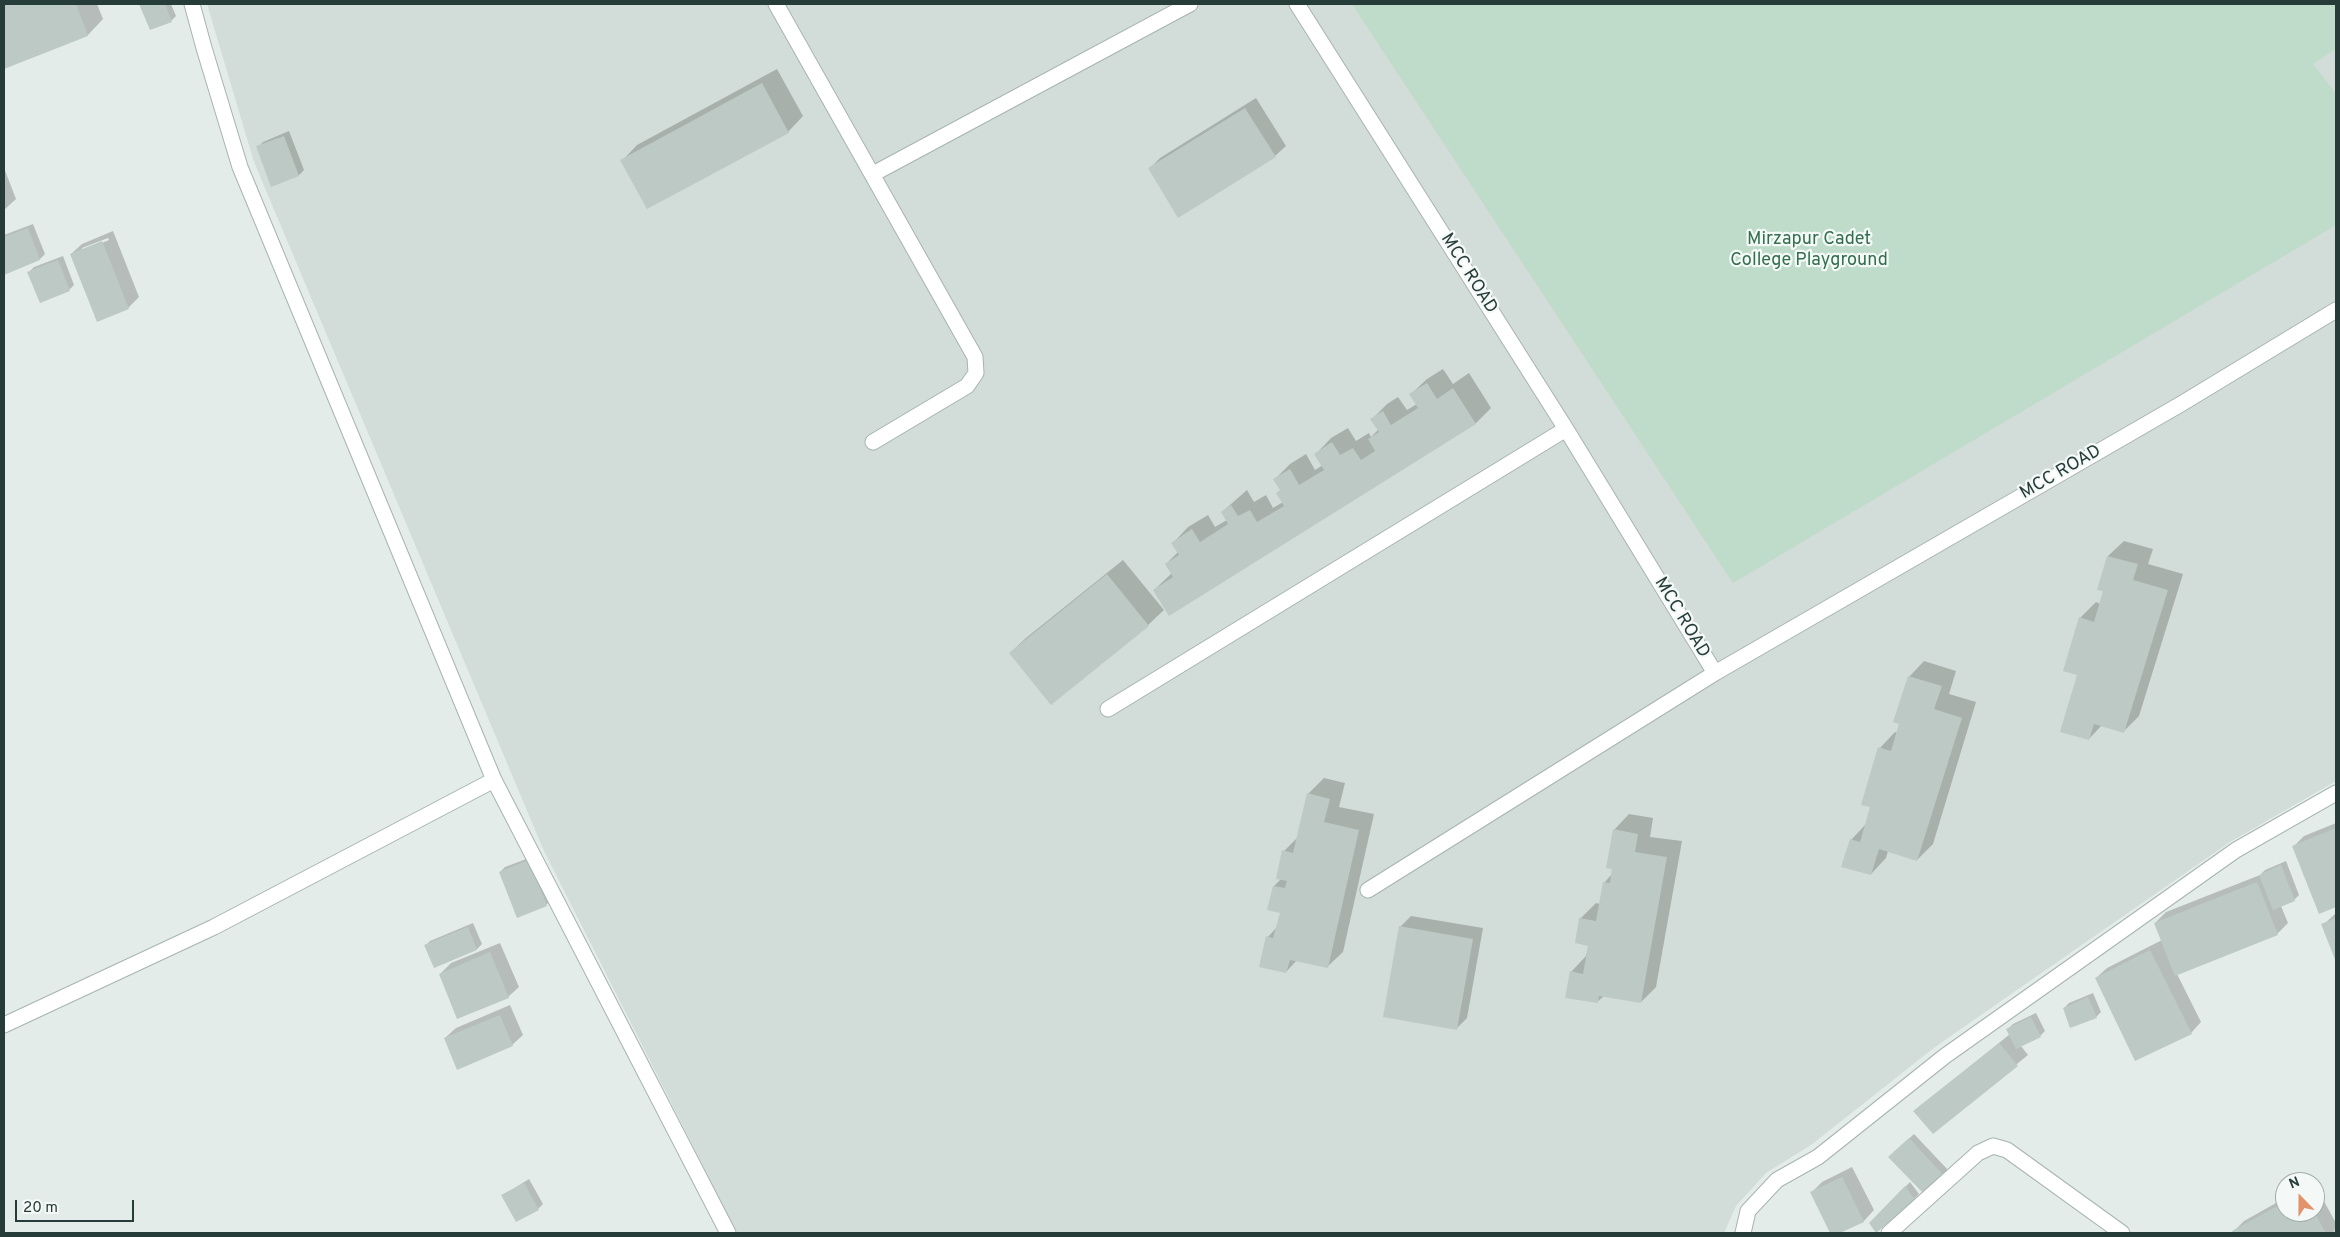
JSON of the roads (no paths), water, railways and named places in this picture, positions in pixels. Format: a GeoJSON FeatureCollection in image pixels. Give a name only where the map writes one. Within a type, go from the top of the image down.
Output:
{"type":"FeatureCollection","features":[{"type":"Feature","properties":{"kind":"street"},"geometry":{"type":"LineString","coordinates":[[192,4],[240,167],[494,780],[728,1233]]}},
{"type":"Feature","properties":{"kind":"street"},"geometry":{"type":"LineString","coordinates":[[776,4],[975,357],[976,373],[967,386],[873,442]]}},
{"type":"Feature","properties":{"kind":"street"},"geometry":{"type":"LineString","coordinates":[[873,174],[1190,4]]}},
{"type":"Feature","properties":{"kind":"street","name":"MCC ROAD"},"geometry":{"type":"LineString","coordinates":[[1297,4],[1566,429],[1715,674],[2181,404],[2336,310]]}},
{"type":"Feature","properties":{"kind":"street"},"geometry":{"type":"LineString","coordinates":[[1108,709],[1566,429]]}},
{"type":"Feature","properties":{"kind":"street"},"geometry":{"type":"LineString","coordinates":[[1368,890],[1715,674]]}},
{"type":"Feature","properties":{"kind":"street"},"geometry":{"type":"LineString","coordinates":[[4,1025],[214,926],[494,780]]}},
{"type":"Feature","properties":{"kind":"street"},"geometry":{"type":"LineString","coordinates":[[1743,1233],[1748,1211],[1776,1180],[1818,1157],[1945,1056],[2236,850],[2336,793]]}},
{"type":"Feature","properties":{"kind":"street"},"geometry":{"type":"LineString","coordinates":[[1889,1233],[1978,1153],[1993,1146],[2006,1150],[2122,1233]]}},
{"type":"Feature","properties":{"kind":"park label","name":"Mirzapur Cadet College Playground"},"geometry":{"type":"Point","coordinates":[1809,250]}}]}
